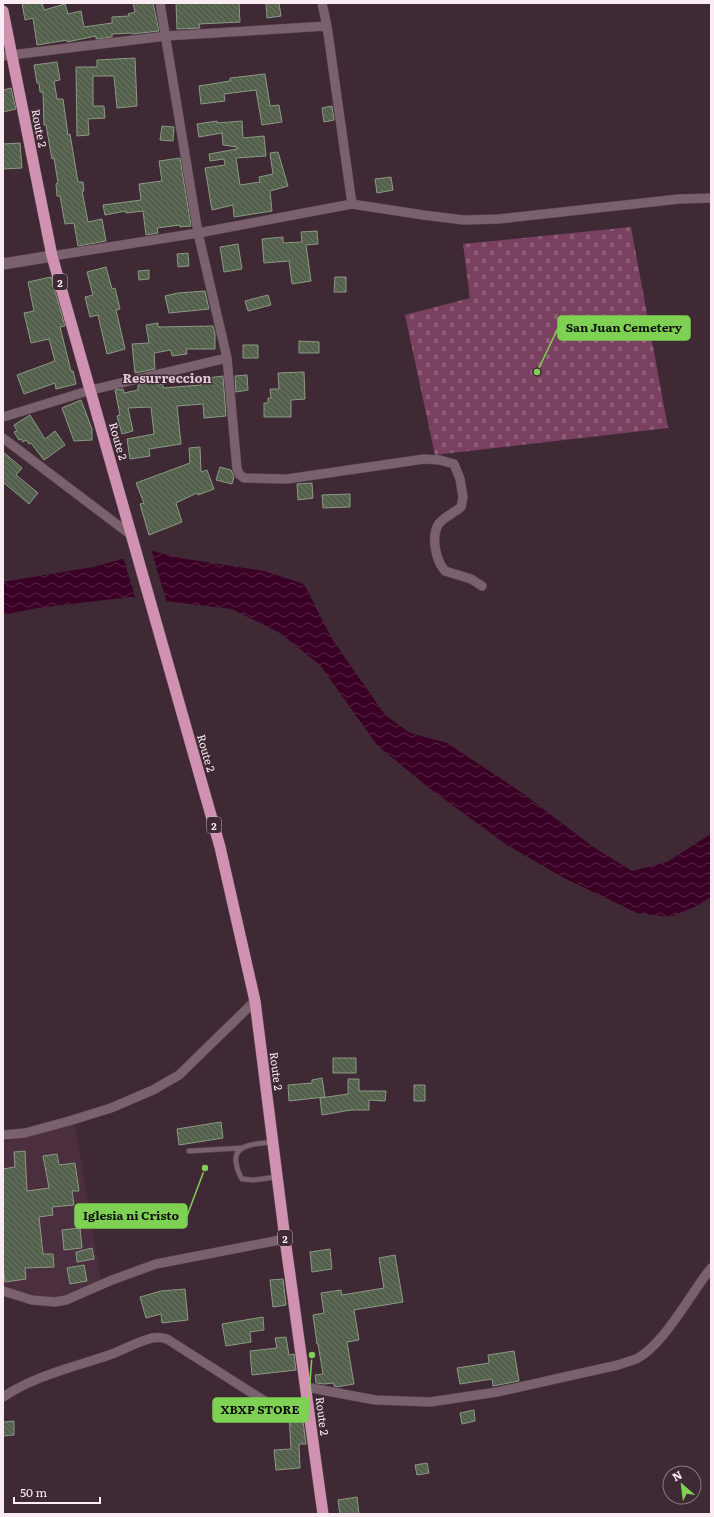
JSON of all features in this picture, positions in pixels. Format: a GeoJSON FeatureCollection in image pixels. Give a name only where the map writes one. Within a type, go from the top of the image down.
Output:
{"type":"FeatureCollection","features":[{"type":"Feature","properties":{"kind":"highway","name":"Route 2"},"geometry":{"type":"LineString","coordinates":[[3,11],[7,55],[52,256],[220,847],[255,1001],[322,1514]]}},
{"type":"Feature","properties":{"kind":"street"},"geometry":{"type":"LineString","coordinates":[[160,3],[198,232],[227,358],[237,469],[244,478],[287,479],[424,459],[447,461],[454,464],[463,497],[461,508],[445,518],[438,525],[435,534],[435,548],[440,563],[445,571],[471,579],[482,586]]}},
{"type":"Feature","properties":{"kind":"street"},"geometry":{"type":"LineString","coordinates":[[322,3],[327,26],[352,204]]}},
{"type":"Feature","properties":{"kind":"street"},"geometry":{"type":"LineString","coordinates":[[7,55],[166,36],[327,26]]}},
{"type":"Feature","properties":{"kind":"street"},"geometry":{"type":"LineString","coordinates":[[3,264],[198,232],[352,204],[423,216],[464,220],[499,219],[678,199],[711,198]]}},
{"type":"Feature","properties":{"kind":"street"},"geometry":{"type":"LineString","coordinates":[[3,417],[91,390],[227,358]]}},
{"type":"Feature","properties":{"kind":"street"},"geometry":{"type":"LineString","coordinates":[[3,438],[131,535]]}},
{"type":"Feature","properties":{"kind":"street"},"geometry":{"type":"LineString","coordinates":[[3,1135],[25,1133],[76,1119],[111,1108],[153,1090],[179,1075],[255,1001]]}},
{"type":"Feature","properties":{"kind":"street"},"geometry":{"type":"LineString","coordinates":[[3,1290],[32,1300],[55,1302],[66,1300],[112,1280],[156,1264],[285,1239]]}},
{"type":"Feature","properties":{"kind":"street"},"geometry":{"type":"LineString","coordinates":[[306,1387],[375,1400],[430,1402],[497,1392],[618,1365],[636,1358],[656,1343],[711,1268]]}},
{"type":"Feature","properties":{"kind":"street"},"geometry":{"type":"LineString","coordinates":[[3,1397],[36,1379],[112,1354],[152,1338],[162,1337],[168,1339],[274,1407],[283,1408],[309,1406]]}},
{"type":"Feature","properties":{"kind":"lane"},"geometry":{"type":"LineString","coordinates":[[273,1142],[248,1145],[237,1151],[235,1156],[238,1173],[242,1179],[254,1180],[278,1177]]}},
{"type":"Feature","properties":{"kind":"lane"},"geometry":{"type":"LineString","coordinates":[[189,1151],[241,1148]]}},
{"type":"Feature","properties":{"kind":"shaded area"},"geometry":{"type":"Polygon","coordinates":[[[75,1125],[101,1280],[53,1299],[3,1287],[3,1142],[75,1125]]]}},
{"type":"Feature","properties":{"kind":"green space"},"geometry":{"type":"Polygon","coordinates":[[[631,227],[668,428],[435,455],[405,315],[470,298],[463,244],[631,227]]]}},
{"type":"Feature","properties":{"kind":"water"},"geometry":{"type":"Polygon","coordinates":[[[152,551],[180,558],[264,571],[304,584],[332,639],[385,715],[410,733],[447,743],[521,792],[592,846],[632,871],[667,862],[711,834],[711,897],[694,907],[670,917],[637,913],[562,877],[507,845],[429,788],[377,745],[320,665],[280,633],[232,609],[131,597],[37,608],[3,615],[3,582],[93,567],[152,551]]]}},
{"type":"Feature","properties":{"kind":"pier"},"geometry":{"type":"Polygon","coordinates":[[[151,549],[167,603],[136,600],[123,557],[151,549]]]}},
{"type":"Feature","properties":{"kind":"building"},"geometry":{"type":"Polygon","coordinates":[[[22,3],[42,3],[44,10],[65,4],[68,14],[81,11],[84,27],[112,23],[112,17],[129,16],[128,14],[135,12],[133,3],[153,3],[159,31],[132,34],[112,34],[112,37],[96,39],[96,36],[67,42],[67,40],[37,45],[33,18],[25,20],[22,3]]]}},
{"type":"Feature","properties":{"kind":"building"},"geometry":{"type":"Polygon","coordinates":[[[176,3],[239,3],[240,22],[199,24],[200,28],[177,29],[176,3]]]}},
{"type":"Feature","properties":{"kind":"building"},"geometry":{"type":"Polygon","coordinates":[[[266,3],[279,3],[281,16],[267,18],[266,3]]]}},
{"type":"Feature","properties":{"kind":"building"},"geometry":{"type":"Polygon","coordinates":[[[135,58],[137,106],[117,108],[114,76],[93,76],[93,106],[104,106],[105,118],[88,119],[89,135],[77,136],[76,67],[97,67],[97,60],[135,58]]]}},
{"type":"Feature","properties":{"kind":"building"},"geometry":{"type":"Polygon","coordinates":[[[57,62],[60,80],[54,81],[57,99],[63,99],[68,135],[70,134],[78,182],[83,182],[84,191],[82,191],[88,222],[102,219],[106,241],[78,246],[74,223],[65,224],[60,196],[57,196],[56,184],[58,183],[54,158],[52,159],[46,125],[44,125],[43,92],[40,92],[39,83],[37,83],[34,65],[57,62]]]}},
{"type":"Feature","properties":{"kind":"building"},"geometry":{"type":"Polygon","coordinates":[[[265,74],[270,106],[279,105],[282,122],[262,125],[256,90],[224,94],[225,101],[201,104],[199,86],[230,81],[230,78],[265,74]]]}},
{"type":"Feature","properties":{"kind":"building"},"geometry":{"type":"Polygon","coordinates":[[[11,88],[16,109],[3,112],[3,90],[11,88]]]}},
{"type":"Feature","properties":{"kind":"building"},"geometry":{"type":"Polygon","coordinates":[[[332,106],[334,120],[324,122],[322,108],[332,106]]]}},
{"type":"Feature","properties":{"kind":"building"},"geometry":{"type":"Polygon","coordinates":[[[217,121],[217,123],[242,121],[243,138],[264,136],[266,156],[236,158],[240,185],[260,182],[259,177],[273,174],[270,153],[278,152],[288,186],[270,191],[272,211],[234,217],[233,205],[212,210],[205,168],[225,165],[224,159],[210,161],[209,154],[237,149],[237,147],[223,145],[222,133],[199,137],[197,124],[217,121]]]}},
{"type":"Feature","properties":{"kind":"building"},"geometry":{"type":"Polygon","coordinates":[[[162,126],[174,127],[173,141],[160,140],[162,126]]]}},
{"type":"Feature","properties":{"kind":"building"},"geometry":{"type":"Polygon","coordinates":[[[20,143],[22,168],[3,169],[3,144],[20,143]]]}},
{"type":"Feature","properties":{"kind":"building"},"geometry":{"type":"Polygon","coordinates":[[[180,158],[191,226],[180,227],[180,225],[157,228],[158,233],[146,235],[143,211],[126,213],[126,211],[105,215],[103,205],[141,200],[139,184],[162,181],[159,161],[180,158]]]}},
{"type":"Feature","properties":{"kind":"building"},"geometry":{"type":"Polygon","coordinates":[[[391,177],[393,190],[377,193],[375,179],[391,177]]]}},
{"type":"Feature","properties":{"kind":"building"},"geometry":{"type":"Polygon","coordinates":[[[317,231],[318,244],[306,245],[311,281],[292,284],[289,261],[264,263],[262,239],[283,237],[283,243],[302,242],[301,232],[317,231]]]}},
{"type":"Feature","properties":{"kind":"building"},"geometry":{"type":"Polygon","coordinates":[[[238,244],[242,269],[224,272],[220,247],[238,244]]]}},
{"type":"Feature","properties":{"kind":"building"},"geometry":{"type":"Polygon","coordinates":[[[188,253],[189,266],[178,267],[177,254],[188,253]]]}},
{"type":"Feature","properties":{"kind":"building"},"geometry":{"type":"Polygon","coordinates":[[[106,267],[112,289],[115,288],[120,309],[116,310],[125,349],[107,354],[98,315],[90,317],[85,297],[93,295],[87,272],[106,267]]]}},
{"type":"Feature","properties":{"kind":"building"},"geometry":{"type":"Polygon","coordinates":[[[149,270],[149,279],[139,280],[138,271],[149,270]]]}},
{"type":"Feature","properties":{"kind":"building"},"geometry":{"type":"Polygon","coordinates":[[[51,277],[65,326],[60,327],[71,371],[73,371],[76,384],[56,389],[55,383],[24,394],[17,375],[55,361],[49,339],[31,343],[24,313],[34,311],[28,282],[51,277]]]}},
{"type":"Feature","properties":{"kind":"building"},"geometry":{"type":"Polygon","coordinates":[[[335,277],[346,277],[346,292],[334,292],[335,277]]]}},
{"type":"Feature","properties":{"kind":"building"},"geometry":{"type":"Polygon","coordinates":[[[205,291],[209,309],[169,313],[165,296],[178,293],[205,291]]]}},
{"type":"Feature","properties":{"kind":"building"},"geometry":{"type":"Polygon","coordinates":[[[268,295],[271,305],[248,311],[245,301],[268,295]]]}},
{"type":"Feature","properties":{"kind":"building"},"geometry":{"type":"Polygon","coordinates":[[[158,323],[158,327],[213,326],[215,334],[215,349],[186,349],[187,354],[172,356],[171,350],[154,353],[155,369],[135,373],[132,344],[149,343],[146,325],[158,323]]]}},
{"type":"Feature","properties":{"kind":"building"},"geometry":{"type":"Polygon","coordinates":[[[299,341],[319,342],[319,353],[299,353],[299,341]]]}},
{"type":"Feature","properties":{"kind":"building"},"geometry":{"type":"Polygon","coordinates":[[[243,345],[258,345],[258,358],[243,358],[243,345]]]}},
{"type":"Feature","properties":{"kind":"building"},"geometry":{"type":"Polygon","coordinates":[[[304,372],[305,399],[291,400],[291,417],[264,417],[264,403],[268,403],[268,398],[271,398],[270,389],[279,389],[278,373],[304,372]]]}},
{"type":"Feature","properties":{"kind":"building"},"geometry":{"type":"Polygon","coordinates":[[[247,375],[248,390],[236,392],[235,376],[247,375]]]}},
{"type":"Feature","properties":{"kind":"building"},"geometry":{"type":"Polygon","coordinates":[[[223,376],[226,416],[204,418],[203,404],[177,406],[181,444],[149,449],[150,456],[130,459],[127,439],[154,434],[151,407],[128,408],[133,431],[122,434],[117,416],[120,415],[115,390],[123,389],[124,393],[138,390],[138,385],[156,381],[156,385],[163,384],[163,388],[201,385],[200,379],[223,376]]]}},
{"type":"Feature","properties":{"kind":"building"},"geometry":{"type":"Polygon","coordinates":[[[81,400],[92,429],[92,440],[74,441],[62,408],[81,400]]]}},
{"type":"Feature","properties":{"kind":"building"},"geometry":{"type":"Polygon","coordinates":[[[30,415],[45,439],[55,431],[65,445],[44,460],[31,443],[29,444],[26,440],[23,442],[21,439],[19,440],[14,432],[17,431],[14,425],[30,415]]]}},
{"type":"Feature","properties":{"kind":"building"},"geometry":{"type":"Polygon","coordinates":[[[200,447],[201,472],[207,470],[214,489],[198,495],[197,493],[176,503],[182,522],[149,535],[140,504],[144,503],[136,483],[190,463],[189,448],[200,447]]]}},
{"type":"Feature","properties":{"kind":"building"},"geometry":{"type":"Polygon","coordinates":[[[3,452],[22,468],[16,475],[38,493],[29,504],[3,482],[3,452]]]}},
{"type":"Feature","properties":{"kind":"building"},"geometry":{"type":"Polygon","coordinates":[[[220,467],[231,470],[234,477],[232,484],[216,480],[220,467]]]}},
{"type":"Feature","properties":{"kind":"building"},"geometry":{"type":"Polygon","coordinates":[[[312,483],[313,498],[298,500],[297,484],[312,483]]]}},
{"type":"Feature","properties":{"kind":"building"},"geometry":{"type":"Polygon","coordinates":[[[350,494],[350,507],[323,508],[322,495],[350,494]]]}},
{"type":"Feature","properties":{"kind":"building"},"geometry":{"type":"Polygon","coordinates":[[[333,1058],[356,1058],[356,1073],[333,1073],[333,1058]]]}},
{"type":"Feature","properties":{"kind":"building"},"geometry":{"type":"Polygon","coordinates":[[[322,1078],[325,1097],[289,1101],[288,1085],[312,1083],[312,1080],[322,1078]]]}},
{"type":"Feature","properties":{"kind":"building"},"geometry":{"type":"Polygon","coordinates":[[[348,1079],[359,1079],[359,1091],[386,1091],[385,1101],[369,1100],[369,1110],[351,1110],[322,1115],[320,1098],[348,1094],[348,1079]]]}},
{"type":"Feature","properties":{"kind":"building"},"geometry":{"type":"Polygon","coordinates":[[[414,1085],[425,1085],[425,1101],[414,1101],[414,1085]]]}},
{"type":"Feature","properties":{"kind":"building"},"geometry":{"type":"Polygon","coordinates":[[[221,1122],[223,1138],[179,1145],[177,1129],[221,1122]]]}},
{"type":"Feature","properties":{"kind":"building"},"geometry":{"type":"Polygon","coordinates":[[[25,1151],[27,1191],[49,1188],[43,1156],[57,1154],[59,1165],[75,1163],[79,1191],[72,1191],[74,1205],[52,1207],[53,1215],[39,1217],[43,1254],[53,1254],[54,1267],[25,1268],[26,1279],[5,1282],[3,1266],[3,1169],[15,1167],[14,1152],[25,1151]]]}},
{"type":"Feature","properties":{"kind":"building"},"geometry":{"type":"Polygon","coordinates":[[[80,1228],[82,1248],[64,1250],[62,1230],[80,1228]]]}},
{"type":"Feature","properties":{"kind":"building"},"geometry":{"type":"Polygon","coordinates":[[[92,1248],[94,1259],[77,1262],[76,1252],[92,1248]]]}},
{"type":"Feature","properties":{"kind":"building"},"geometry":{"type":"Polygon","coordinates":[[[330,1249],[332,1269],[312,1272],[310,1252],[330,1249]]]}},
{"type":"Feature","properties":{"kind":"building"},"geometry":{"type":"Polygon","coordinates":[[[395,1255],[403,1302],[354,1310],[359,1340],[347,1342],[354,1384],[336,1387],[334,1386],[334,1383],[316,1383],[315,1375],[323,1374],[313,1315],[324,1313],[321,1293],[341,1290],[342,1295],[384,1288],[379,1258],[395,1255]]]}},
{"type":"Feature","properties":{"kind":"building"},"geometry":{"type":"Polygon","coordinates":[[[84,1265],[87,1281],[70,1284],[67,1268],[84,1265]]]}},
{"type":"Feature","properties":{"kind":"building"},"geometry":{"type":"Polygon","coordinates":[[[283,1279],[286,1305],[273,1307],[270,1280],[283,1279]]]}},
{"type":"Feature","properties":{"kind":"building"},"geometry":{"type":"Polygon","coordinates":[[[185,1289],[188,1320],[162,1323],[161,1314],[146,1318],[140,1297],[161,1291],[185,1289]]]}},
{"type":"Feature","properties":{"kind":"building"},"geometry":{"type":"Polygon","coordinates":[[[263,1317],[264,1330],[250,1332],[251,1342],[226,1346],[222,1324],[263,1317]]]}},
{"type":"Feature","properties":{"kind":"building"},"geometry":{"type":"Polygon","coordinates":[[[286,1337],[289,1355],[294,1354],[296,1370],[252,1375],[250,1351],[277,1348],[275,1338],[286,1337]]]}},
{"type":"Feature","properties":{"kind":"building"},"geometry":{"type":"Polygon","coordinates":[[[514,1351],[519,1381],[493,1386],[492,1379],[460,1384],[457,1368],[489,1363],[488,1355],[514,1351]]]}},
{"type":"Feature","properties":{"kind":"building"},"geometry":{"type":"Polygon","coordinates":[[[474,1410],[475,1421],[462,1424],[460,1413],[474,1410]]]}},
{"type":"Feature","properties":{"kind":"building"},"geometry":{"type":"Polygon","coordinates":[[[302,1413],[306,1444],[299,1444],[300,1468],[276,1470],[274,1450],[291,1449],[289,1414],[302,1413]]]}},
{"type":"Feature","properties":{"kind":"building"},"geometry":{"type":"Polygon","coordinates":[[[14,1421],[14,1435],[3,1436],[3,1422],[14,1421]]]}},
{"type":"Feature","properties":{"kind":"building"},"geometry":{"type":"Polygon","coordinates":[[[427,1463],[429,1473],[417,1475],[415,1465],[427,1463]]]}},
{"type":"Feature","properties":{"kind":"building"},"geometry":{"type":"Polygon","coordinates":[[[357,1497],[359,1514],[340,1514],[338,1500],[357,1497]]]}},
{"type":"Feature","properties":{"kind":"place","name":"San Juan Cemetery"},"geometry":{"type":"Point","coordinates":[537,372]}},
{"type":"Feature","properties":{"kind":"place","name":"Iglesia ni Cristo"},"geometry":{"type":"Point","coordinates":[205,1168]}},
{"type":"Feature","properties":{"kind":"place","name":"XBXP STORE"},"geometry":{"type":"Point","coordinates":[312,1355]}},
{"type":"Feature","properties":{"kind":"district","name":"Resurreccion"},"geometry":{"type":"Point","coordinates":[167,377]}}]}
